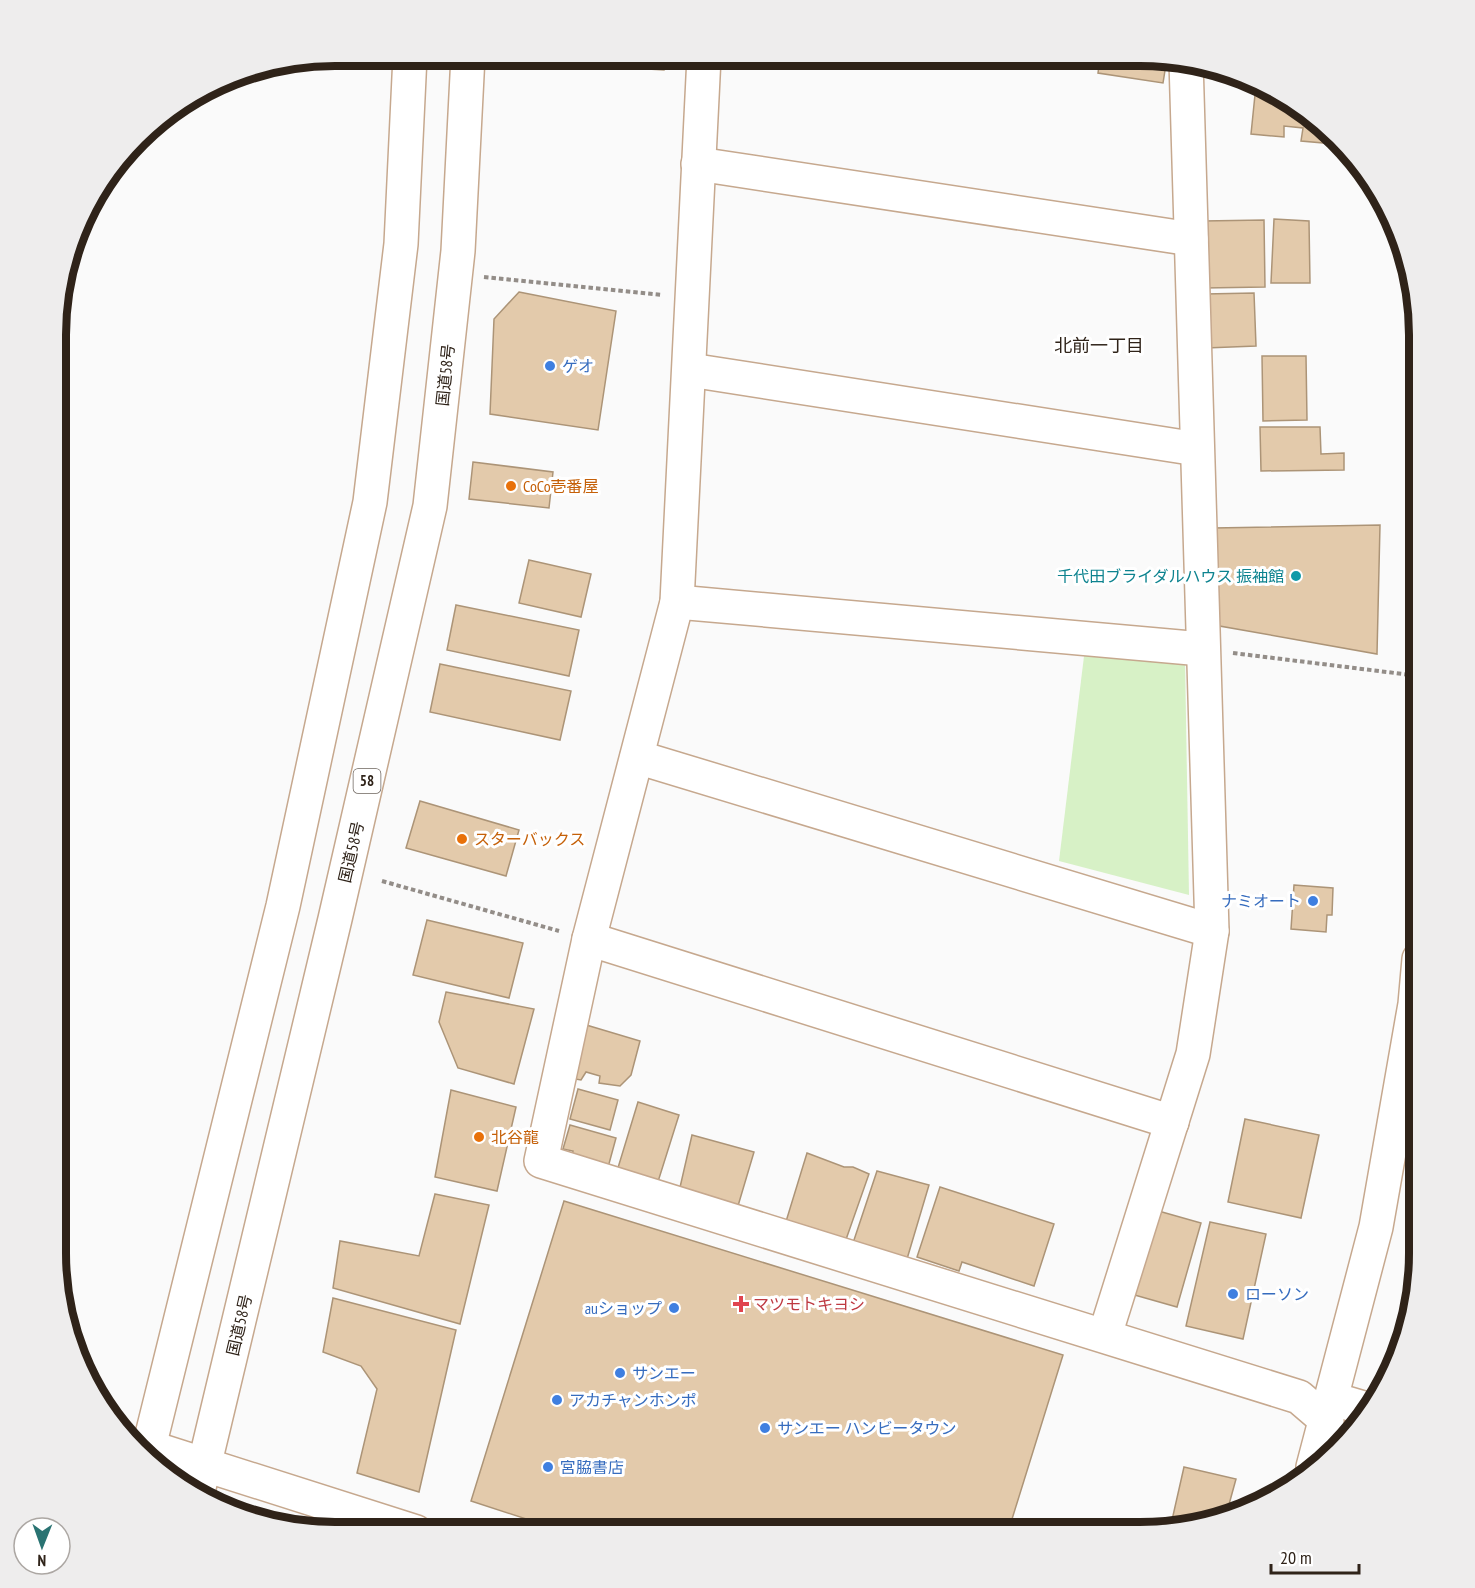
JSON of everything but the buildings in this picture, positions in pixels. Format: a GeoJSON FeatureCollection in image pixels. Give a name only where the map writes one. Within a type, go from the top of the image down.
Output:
{"type":"FeatureCollection","features":[{"type":"Feature","properties":{"kind":"main road"},"geometry":{"type":"LineString","coordinates":[[149,1447],[284,906],[370,502],[401,244],[410,66]]}},
{"type":"Feature","properties":{"kind":"main road","name":"国道58号"},"geometry":{"type":"LineString","coordinates":[[201,1481],[333,930],[430,506],[458,251],[467,66]]}},
{"type":"Feature","properties":{"kind":"main road"},"geometry":{"type":"LineString","coordinates":[[703,66],[677,602],[589,939],[542,1161],[1105,1335],[1299,1397],[1330,1410],[1359,1409]]}},
{"type":"Feature","properties":{"kind":"main road"},"geometry":{"type":"LineString","coordinates":[[1105,1335],[1193,1054],[1212,932],[1186,70]]}},
{"type":"Feature","properties":{"kind":"main road"},"geometry":{"type":"LineString","coordinates":[[698,164],[1191,238]]}},
{"type":"Feature","properties":{"kind":"main road"},"geometry":{"type":"LineString","coordinates":[[690,370],[1197,449]]}},
{"type":"Feature","properties":{"kind":"main road"},"geometry":{"type":"LineString","coordinates":[[677,602],[1202,650]]}},
{"type":"Feature","properties":{"kind":"main road"},"geometry":{"type":"LineString","coordinates":[[637,757],[1212,932]]}},
{"type":"Feature","properties":{"kind":"main road"},"geometry":{"type":"LineString","coordinates":[[589,939],[1172,1122]]}},
{"type":"Feature","properties":{"kind":"main road"},"geometry":{"type":"LineString","coordinates":[[1316,1456],[1376,1227],[1409,1038]]}},
{"type":"Feature","properties":{"kind":"main road"},"geometry":{"type":"LineString","coordinates":[[156,1454],[201,1481],[375,1522]]}},
{"type":"Feature","properties":{"kind":"path"},"geometry":{"type":"LineString","coordinates":[[478,276],[693,298]]}},
{"type":"Feature","properties":{"kind":"path"},"geometry":{"type":"LineString","coordinates":[[1202,650],[1409,675]]}},
{"type":"Feature","properties":{"kind":"path"},"geometry":{"type":"LineString","coordinates":[[382,881],[589,939]]}},
{"type":"Feature","properties":{"kind":"green space"},"geometry":{"type":"Polygon","coordinates":[[[1085,648],[1185,659],[1189,895],[1059,861],[1085,648]]]}},
{"type":"Feature","properties":{"kind":"place","name":"ゲオ"},"geometry":{"type":"Point","coordinates":[550,366]}},
{"type":"Feature","properties":{"kind":"place","name":"CoCo壱番屋"},"geometry":{"type":"Point","coordinates":[511,486]}},
{"type":"Feature","properties":{"kind":"place","name":"千代田ブライダルハウス 振袖館"},"geometry":{"type":"Point","coordinates":[1296,576]}},
{"type":"Feature","properties":{"kind":"place","name":"スターバックス"},"geometry":{"type":"Point","coordinates":[462,839]}},
{"type":"Feature","properties":{"kind":"place","name":"ナミオート"},"geometry":{"type":"Point","coordinates":[1313,901]}},
{"type":"Feature","properties":{"kind":"place","name":"北谷龍"},"geometry":{"type":"Point","coordinates":[479,1137]}},
{"type":"Feature","properties":{"kind":"place","name":"ローソン"},"geometry":{"type":"Point","coordinates":[1233,1294]}},
{"type":"Feature","properties":{"kind":"place","name":"マツモトキヨシ"},"geometry":{"type":"Point","coordinates":[741,1304]}},
{"type":"Feature","properties":{"kind":"place","name":"auショップ"},"geometry":{"type":"Point","coordinates":[674,1308]}},
{"type":"Feature","properties":{"kind":"place","name":"サンエー"},"geometry":{"type":"Point","coordinates":[620,1373]}},
{"type":"Feature","properties":{"kind":"place","name":"アカチャンホンポ"},"geometry":{"type":"Point","coordinates":[557,1400]}},
{"type":"Feature","properties":{"kind":"place","name":"サンエー ハンビータウン"},"geometry":{"type":"Point","coordinates":[765,1428]}},
{"type":"Feature","properties":{"kind":"place","name":"宮脇書店"},"geometry":{"type":"Point","coordinates":[548,1467]}},
{"type":"Feature","properties":{"kind":"district","name":"北前一丁目"},"geometry":{"type":"Point","coordinates":[1099,346]}}]}
